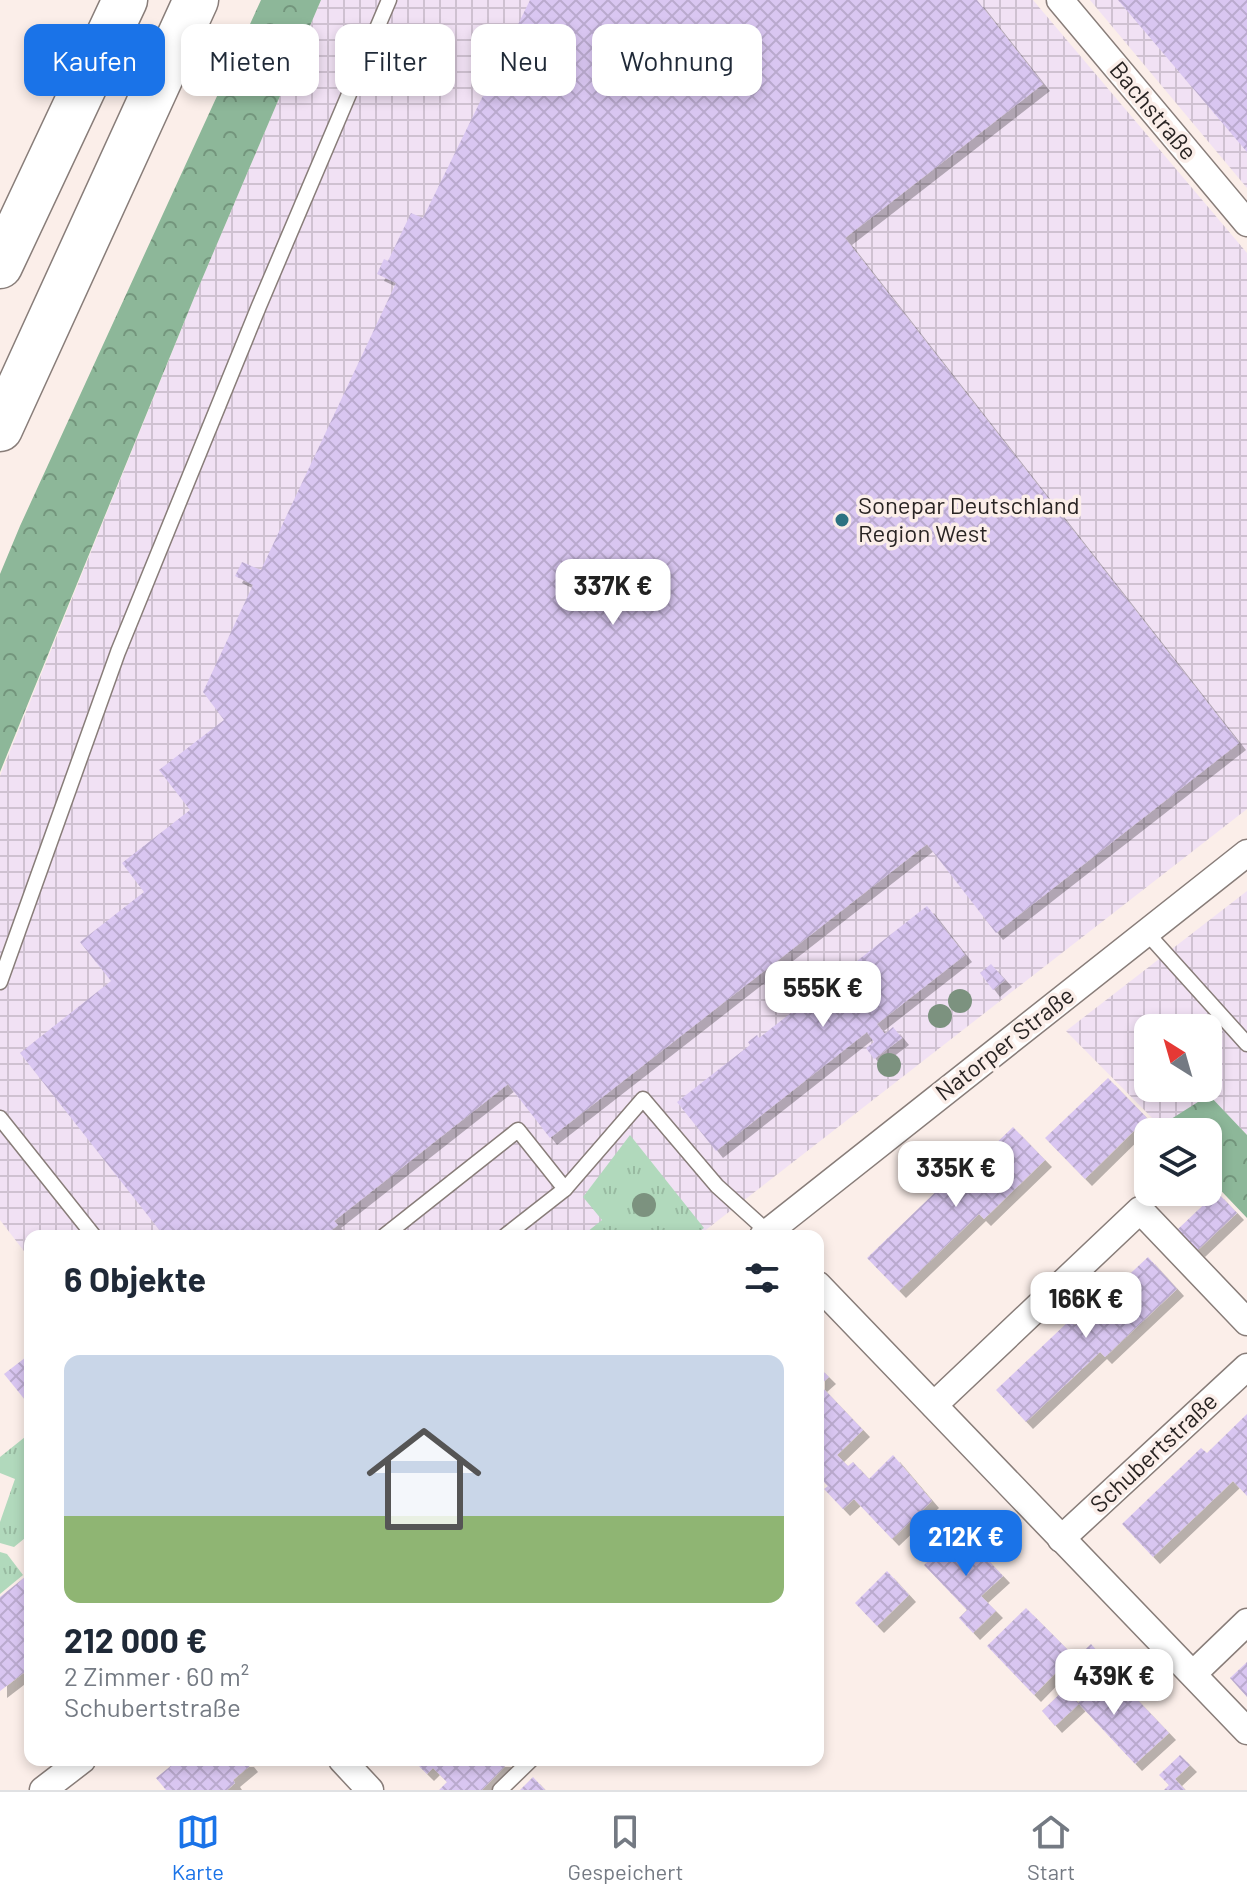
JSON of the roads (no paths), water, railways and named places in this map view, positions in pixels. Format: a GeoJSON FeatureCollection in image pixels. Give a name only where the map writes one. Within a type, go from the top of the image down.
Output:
{"type":"FeatureCollection","features":[{"type":"Feature","properties":{"kind":"highway"},"geometry":{"type":"LineString","coordinates":[[0,266],[125,0]]}},
{"type":"Feature","properties":{"kind":"highway"},"geometry":{"type":"LineString","coordinates":[[0,429],[196,0]]}},
{"type":"Feature","properties":{"kind":"highway"},"geometry":{"type":"LineString","coordinates":[[0,244],[38,184]]}},
{"type":"Feature","properties":{"kind":"street","name":"Bachstraße"},"geometry":{"type":"LineString","coordinates":[[1060,0],[1247,223]]}},
{"type":"Feature","properties":{"kind":"street","name":"Natorper Straße"},"geometry":{"type":"LineString","coordinates":[[773,1230],[1247,853]]}},
{"type":"Feature","properties":{"kind":"street"},"geometry":{"type":"LineString","coordinates":[[934,1405],[1140,1210],[1247,1322]]}},
{"type":"Feature","properties":{"kind":"street"},"geometry":{"type":"LineString","coordinates":[[824,1291],[1247,1731]]}},
{"type":"Feature","properties":{"kind":"street","name":"Schubertstraße"},"geometry":{"type":"LineString","coordinates":[[1061,1539],[1247,1367]]}},
{"type":"Feature","properties":{"kind":"street"},"geometry":{"type":"LineString","coordinates":[[1193,1674],[1247,1622]]}},
{"type":"Feature","properties":{"kind":"street"},"geometry":{"type":"LineString","coordinates":[[43,1790],[74,1766]]}},
{"type":"Feature","properties":{"kind":"street"},"geometry":{"type":"LineString","coordinates":[[348,1766],[370,1790]]}},
{"type":"Feature","properties":{"kind":"lane"},"geometry":{"type":"LineString","coordinates":[[0,982],[118,652],[259,306],[389,0]]}},
{"type":"Feature","properties":{"kind":"lane"},"geometry":{"type":"LineString","coordinates":[[1146,932],[1247,1044]]}},
{"type":"Feature","properties":{"kind":"lane"},"geometry":{"type":"LineString","coordinates":[[513,1230],[565,1189],[643,1099],[717,1186],[762,1230]]}},
{"type":"Feature","properties":{"kind":"lane"},"geometry":{"type":"LineString","coordinates":[[0,1118],[89,1230]]}},
{"type":"Feature","properties":{"kind":"lane"},"geometry":{"type":"LineString","coordinates":[[392,1230],[518,1130],[565,1189]]}},
{"type":"Feature","properties":{"kind":"lane"},"geometry":{"type":"LineString","coordinates":[[500,1790],[525,1766]]}},
{"type":"Feature","properties":{"kind":"place","name":"Sonepar Deutschland Region West"},"geometry":{"type":"Point","coordinates":[842,520]}}]}
